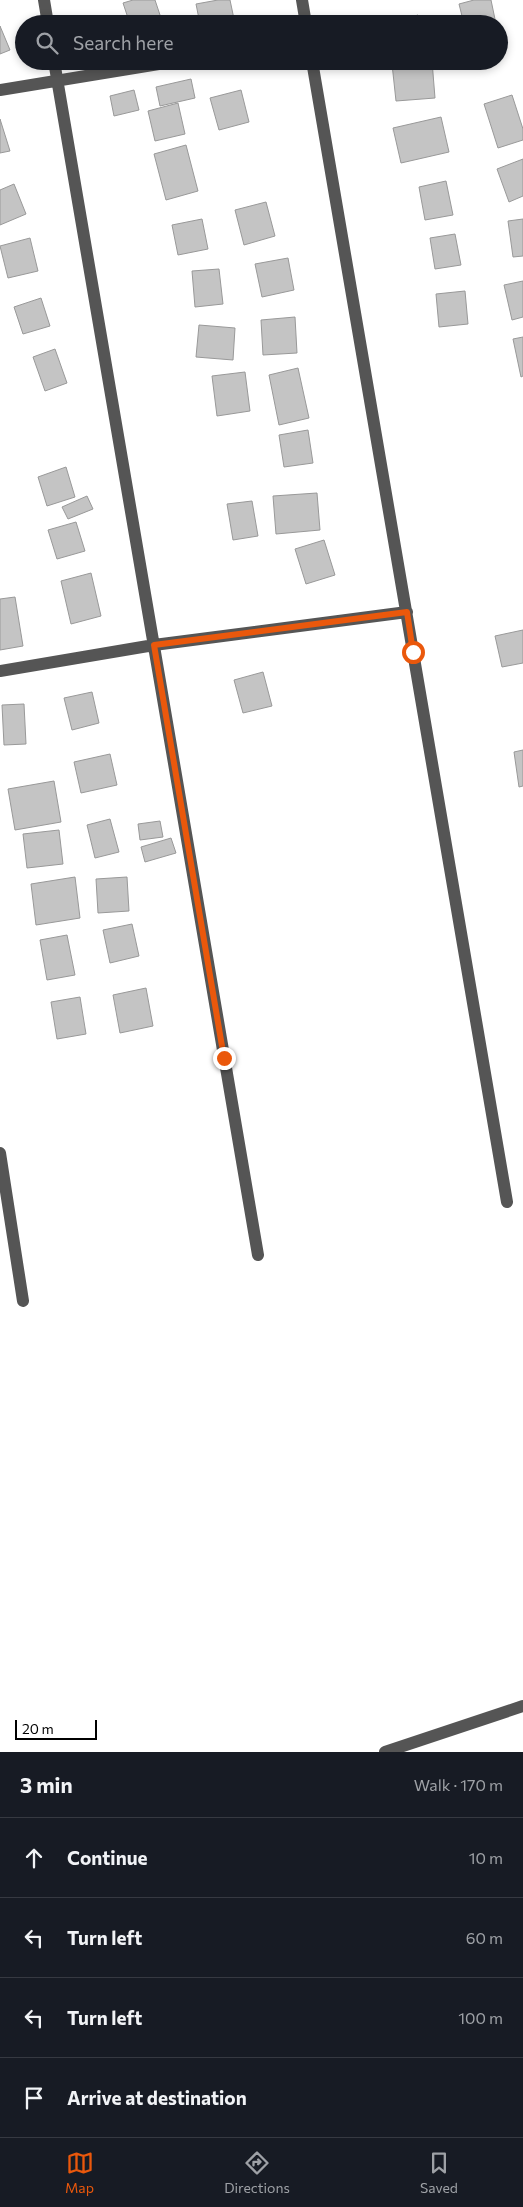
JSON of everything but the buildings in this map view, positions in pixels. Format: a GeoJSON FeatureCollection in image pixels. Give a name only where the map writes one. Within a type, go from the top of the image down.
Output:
{"type":"FeatureCollection","features":[{"type":"Feature","properties":{"kind":"street"},"geometry":{"type":"LineString","coordinates":[[44,0],[46,15]]}},
{"type":"Feature","properties":{"kind":"street"},"geometry":{"type":"LineString","coordinates":[[302,0],[304,15]]}},
{"type":"Feature","properties":{"kind":"street"},"geometry":{"type":"LineString","coordinates":[[56,70],[258,1255]]}},
{"type":"Feature","properties":{"kind":"street"},"geometry":{"type":"LineString","coordinates":[[0,90],[123,70]]}},
{"type":"Feature","properties":{"kind":"street"},"geometry":{"type":"LineString","coordinates":[[314,70],[507,1202]]}},
{"type":"Feature","properties":{"kind":"street"},"geometry":{"type":"LineString","coordinates":[[0,671],[154,645],[407,612]]}},
{"type":"Feature","properties":{"kind":"street"},"geometry":{"type":"LineString","coordinates":[[0,1153],[23,1301]]}},
{"type":"Feature","properties":{"kind":"street"},"geometry":{"type":"LineString","coordinates":[[385,1752],[523,1706]]}},
{"type":"Feature","properties":{"kind":"route"},"geometry":{"type":"LineString","coordinates":[[224,1058],[154,645],[407,612],[413,652]]}}]}
